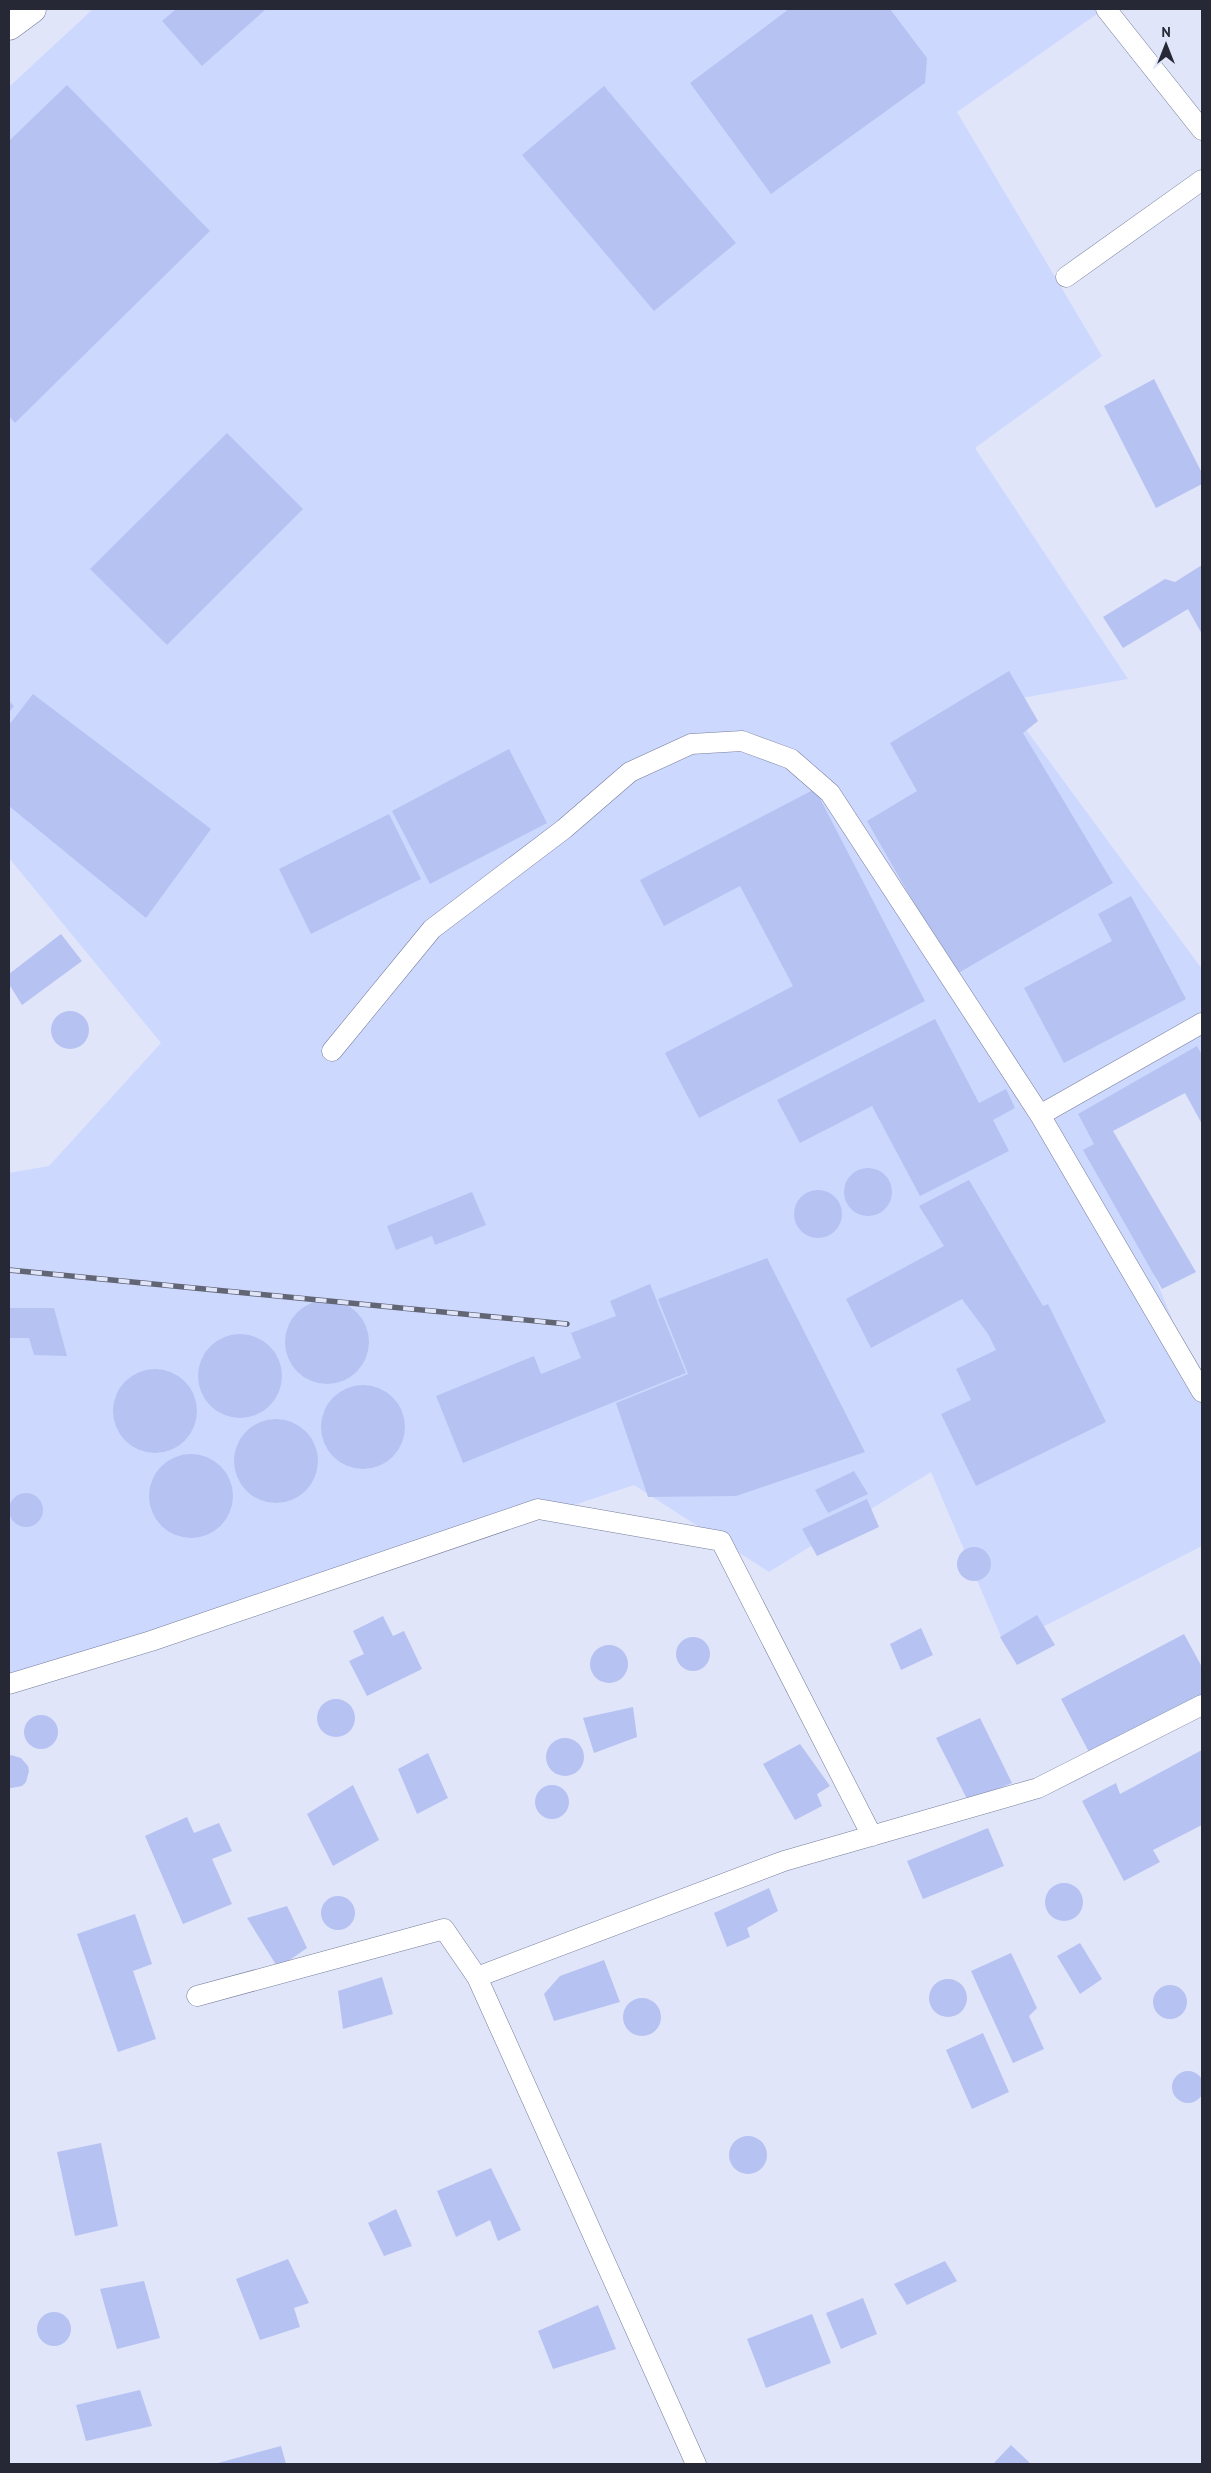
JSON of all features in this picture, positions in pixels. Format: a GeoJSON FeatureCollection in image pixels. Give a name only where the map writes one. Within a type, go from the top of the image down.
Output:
{"type":"FeatureCollection","features":[{"type":"Feature","properties":{"kind":"street"},"geometry":{"type":"LineString","coordinates":[[9,26],[32,9]]}},
{"type":"Feature","properties":{"kind":"lane"},"geometry":{"type":"LineString","coordinates":[[1106,9],[1202,130]]}},
{"type":"Feature","properties":{"kind":"lane"},"geometry":{"type":"LineString","coordinates":[[1066,277],[1202,180]]}},
{"type":"Feature","properties":{"kind":"lane"},"geometry":{"type":"LineString","coordinates":[[332,1051],[432,929],[564,829],[630,772],[691,744],[742,741],[791,759],[830,793],[1040,1115],[1202,1392]]}},
{"type":"Feature","properties":{"kind":"lane"},"geometry":{"type":"LineString","coordinates":[[1040,1115],[1202,1023]]}},
{"type":"Feature","properties":{"kind":"lane"},"geometry":{"type":"LineString","coordinates":[[9,1684],[151,1641],[538,1509],[547,1510],[721,1541],[872,1836]]}},
{"type":"Feature","properties":{"kind":"lane"},"geometry":{"type":"LineString","coordinates":[[476,1977],[784,1861],[1038,1788],[1202,1705]]}},
{"type":"Feature","properties":{"kind":"lane"},"geometry":{"type":"LineString","coordinates":[[197,1996],[444,1929],[476,1977],[696,2464]]}},
{"type":"Feature","properties":{"kind":"shaded area"},"geometry":{"type":"Polygon","coordinates":[[[93,9],[1104,9],[957,112],[1102,356],[975,448],[1128,679],[1005,701],[1202,969],[1202,1072],[1097,1136],[1202,1392],[1202,1546],[1005,1646],[931,1472],[769,1572],[634,1485],[9,1693],[9,1173],[49,1166],[161,1043],[9,858],[9,87],[93,9]]]}},
{"type":"Feature","properties":{"kind":"building"},"geometry":{"type":"Polygon","coordinates":[[[176,9],[266,9],[202,66],[162,21],[176,9]]]}},
{"type":"Feature","properties":{"kind":"building"},"geometry":{"type":"Polygon","coordinates":[[[789,9],[890,9],[927,58],[925,83],[771,194],[690,83],[789,9]]]}},
{"type":"Feature","properties":{"kind":"building"},"geometry":{"type":"Polygon","coordinates":[[[67,85],[210,231],[15,423],[9,416],[9,141],[67,85]]]}},
{"type":"Feature","properties":{"kind":"building"},"geometry":{"type":"Polygon","coordinates":[[[604,86],[736,243],[654,311],[522,155],[604,86]]]}},
{"type":"Feature","properties":{"kind":"building"},"geometry":{"type":"Polygon","coordinates":[[[1154,379],[1202,473],[1202,484],[1156,508],[1104,406],[1154,379]]]}},
{"type":"Feature","properties":{"kind":"building"},"geometry":{"type":"Polygon","coordinates":[[[227,433],[303,509],[167,645],[90,569],[227,433]]]}},
{"type":"Feature","properties":{"kind":"building"},"geometry":{"type":"Polygon","coordinates":[[[1202,565],[1202,634],[1188,609],[1123,648],[1103,617],[1165,579],[1175,582],[1202,565]]]}},
{"type":"Feature","properties":{"kind":"building"},"geometry":{"type":"Polygon","coordinates":[[[1009,671],[1038,721],[1023,733],[1113,883],[955,975],[867,821],[917,791],[890,743],[1009,671]]]}},
{"type":"Feature","properties":{"kind":"building"},"geometry":{"type":"Polygon","coordinates":[[[33,694],[211,829],[146,918],[9,806],[9,725],[33,694]]]}},
{"type":"Feature","properties":{"kind":"building"},"geometry":{"type":"Polygon","coordinates":[[[9,701],[14,706],[9,712],[9,701]]]}},
{"type":"Feature","properties":{"kind":"building"},"geometry":{"type":"Polygon","coordinates":[[[509,749],[547,823],[430,884],[392,811],[509,749]]]}},
{"type":"Feature","properties":{"kind":"building"},"geometry":{"type":"Polygon","coordinates":[[[815,789],[925,1001],[699,1118],[665,1053],[793,986],[740,886],[664,926],[640,880],[815,789]]]}},
{"type":"Feature","properties":{"kind":"building"},"geometry":{"type":"Polygon","coordinates":[[[389,814],[421,879],[311,934],[279,869],[389,814]]]}},
{"type":"Feature","properties":{"kind":"building"},"geometry":{"type":"Polygon","coordinates":[[[1131,896],[1186,999],[1064,1063],[1024,988],[1112,941],[1098,914],[1131,896]]]}},
{"type":"Feature","properties":{"kind":"building"},"geometry":{"type":"Polygon","coordinates":[[[61,934],[82,961],[22,1005],[9,984],[9,974],[61,934]]]}},
{"type":"Feature","properties":{"kind":"building"},"geometry":{"type":"Polygon","coordinates":[[[70,1011],[84,1016],[89,1030],[84,1044],[70,1049],[56,1044],[51,1030],[56,1016],[70,1011]]]}},
{"type":"Feature","properties":{"kind":"building"},"geometry":{"type":"Polygon","coordinates":[[[935,1019],[979,1103],[1006,1089],[1015,1108],[993,1120],[1009,1151],[920,1196],[872,1106],[800,1143],[777,1100],[935,1019]]]}},
{"type":"Feature","properties":{"kind":"building"},"geometry":{"type":"Polygon","coordinates":[[[1197,1046],[1202,1055],[1202,1124],[1185,1093],[1113,1131],[1196,1272],[1162,1289],[1083,1150],[1094,1144],[1078,1114],[1197,1046]]]}},
{"type":"Feature","properties":{"kind":"building"},"geometry":{"type":"Polygon","coordinates":[[[868,1168],[877,1170],[885,1175],[890,1183],[892,1192],[890,1201],[885,1209],[877,1214],[868,1216],[859,1214],[851,1209],[846,1201],[844,1192],[846,1183],[851,1175],[859,1170],[868,1168]]]}},
{"type":"Feature","properties":{"kind":"building"},"geometry":{"type":"Polygon","coordinates":[[[969,1180],[1043,1306],[1048,1304],[1106,1422],[976,1486],[941,1414],[971,1400],[956,1369],[996,1350],[988,1334],[962,1299],[871,1348],[846,1299],[944,1246],[919,1206],[969,1180]]]}},
{"type":"Feature","properties":{"kind":"building"},"geometry":{"type":"Polygon","coordinates":[[[818,1190],[827,1192],[835,1197],[840,1205],[842,1214],[840,1223],[835,1231],[827,1236],[818,1238],[809,1236],[801,1231],[796,1223],[794,1214],[796,1205],[801,1197],[809,1192],[818,1190]]]}},
{"type":"Feature","properties":{"kind":"building"},"geometry":{"type":"Polygon","coordinates":[[[472,1192],[486,1225],[435,1245],[432,1236],[396,1250],[387,1226],[472,1192]]]}},
{"type":"Feature","properties":{"kind":"building"},"geometry":{"type":"Polygon","coordinates":[[[767,1258],[865,1452],[736,1496],[648,1497],[616,1403],[688,1374],[658,1299],[767,1258]]]}},
{"type":"Feature","properties":{"kind":"building"},"geometry":{"type":"Polygon","coordinates":[[[650,1284],[686,1373],[463,1463],[436,1396],[534,1356],[541,1374],[581,1358],[571,1333],[616,1316],[610,1301],[650,1284]]]}},
{"type":"Feature","properties":{"kind":"building"},"geometry":{"type":"Polygon","coordinates":[[[327,1300],[343,1303],[357,1312],[366,1326],[369,1342],[366,1358],[357,1372],[343,1381],[327,1384],[311,1381],[297,1372],[288,1358],[285,1342],[288,1326],[297,1312],[311,1303],[327,1300]]]}},
{"type":"Feature","properties":{"kind":"building"},"geometry":{"type":"Polygon","coordinates":[[[9,1308],[54,1308],[67,1356],[34,1355],[29,1338],[9,1338],[9,1308]]]}},
{"type":"Feature","properties":{"kind":"building"},"geometry":{"type":"Polygon","coordinates":[[[240,1334],[256,1337],[270,1346],[279,1360],[282,1376],[279,1392],[270,1406],[256,1415],[240,1418],[224,1415],[210,1406],[201,1392],[198,1376],[201,1360],[210,1346],[224,1337],[240,1334]]]}},
{"type":"Feature","properties":{"kind":"building"},"geometry":{"type":"Polygon","coordinates":[[[155,1369],[171,1372],[185,1381],[194,1395],[197,1411],[194,1427],[185,1441],[171,1450],[155,1453],[139,1450],[125,1441],[116,1427],[113,1411],[116,1395],[125,1381],[139,1372],[155,1369]]]}},
{"type":"Feature","properties":{"kind":"building"},"geometry":{"type":"Polygon","coordinates":[[[363,1385],[379,1388],[393,1397],[402,1411],[405,1427],[402,1443],[393,1457],[379,1466],[363,1469],[347,1466],[333,1457],[324,1443],[321,1427],[324,1411],[333,1397],[347,1388],[363,1385]]]}},
{"type":"Feature","properties":{"kind":"building"},"geometry":{"type":"Polygon","coordinates":[[[276,1419],[292,1422],[306,1431],[315,1445],[318,1461],[315,1477],[306,1491],[292,1500],[276,1503],[260,1500],[246,1491],[237,1477],[234,1461],[237,1445],[246,1431],[260,1422],[276,1419]]]}},
{"type":"Feature","properties":{"kind":"building"},"geometry":{"type":"Polygon","coordinates":[[[191,1454],[207,1457],[221,1466],[230,1480],[233,1496],[230,1512],[221,1526],[207,1535],[191,1538],[175,1535],[161,1526],[152,1512],[149,1496],[152,1480],[161,1466],[175,1457],[191,1454]]]}},
{"type":"Feature","properties":{"kind":"building"},"geometry":{"type":"Polygon","coordinates":[[[854,1471],[868,1494],[828,1513],[815,1490],[854,1471]]]}},
{"type":"Feature","properties":{"kind":"building"},"geometry":{"type":"Polygon","coordinates":[[[26,1493],[38,1498],[43,1510],[38,1522],[26,1527],[14,1522],[9,1510],[14,1498],[26,1493]]]}},
{"type":"Feature","properties":{"kind":"building"},"geometry":{"type":"Polygon","coordinates":[[[867,1499],[879,1527],[817,1556],[802,1529],[867,1499]]]}},
{"type":"Feature","properties":{"kind":"building"},"geometry":{"type":"Polygon","coordinates":[[[974,1547],[986,1552],[991,1564],[986,1576],[974,1581],[962,1576],[957,1564],[962,1552],[974,1547]]]}},
{"type":"Feature","properties":{"kind":"building"},"geometry":{"type":"Polygon","coordinates":[[[1037,1615],[1055,1645],[1017,1665],[1000,1637],[1037,1615]]]}},
{"type":"Feature","properties":{"kind":"building"},"geometry":{"type":"Polygon","coordinates":[[[383,1616],[393,1636],[404,1631],[422,1669],[367,1696],[349,1661],[364,1654],[353,1631],[383,1616]]]}},
{"type":"Feature","properties":{"kind":"building"},"geometry":{"type":"Polygon","coordinates":[[[921,1628],[933,1655],[901,1670],[890,1644],[921,1628]]]}},
{"type":"Feature","properties":{"kind":"building"},"geometry":{"type":"Polygon","coordinates":[[[1184,1634],[1202,1667],[1202,1694],[1090,1754],[1061,1699],[1184,1634]]]}},
{"type":"Feature","properties":{"kind":"building"},"geometry":{"type":"Polygon","coordinates":[[[693,1637],[705,1642],[710,1654],[705,1666],[693,1671],[681,1666],[676,1654],[681,1642],[693,1637]]]}},
{"type":"Feature","properties":{"kind":"building"},"geometry":{"type":"Polygon","coordinates":[[[609,1645],[623,1650],[628,1664],[623,1678],[609,1683],[595,1678],[590,1664],[595,1650],[609,1645]]]}},
{"type":"Feature","properties":{"kind":"building"},"geometry":{"type":"Polygon","coordinates":[[[336,1699],[350,1704],[355,1718],[350,1732],[336,1737],[322,1732],[317,1718],[322,1704],[336,1699]]]}},
{"type":"Feature","properties":{"kind":"building"},"geometry":{"type":"Polygon","coordinates":[[[633,1707],[637,1737],[594,1753],[583,1718],[633,1707]]]}},
{"type":"Feature","properties":{"kind":"building"},"geometry":{"type":"Polygon","coordinates":[[[41,1715],[53,1720],[58,1732],[53,1744],[41,1749],[29,1744],[24,1732],[29,1720],[41,1715]]]}},
{"type":"Feature","properties":{"kind":"building"},"geometry":{"type":"Polygon","coordinates":[[[980,1718],[1012,1783],[968,1801],[936,1738],[980,1718]]]}},
{"type":"Feature","properties":{"kind":"building"},"geometry":{"type":"Polygon","coordinates":[[[565,1738],[579,1743],[584,1757],[579,1771],[565,1776],[551,1771],[546,1757],[551,1743],[565,1738]]]}},
{"type":"Feature","properties":{"kind":"building"},"geometry":{"type":"Polygon","coordinates":[[[800,1744],[830,1786],[817,1794],[822,1806],[795,1820],[763,1764],[800,1744]]]}},
{"type":"Feature","properties":{"kind":"building"},"geometry":{"type":"Polygon","coordinates":[[[1202,1750],[1202,1825],[1153,1850],[1160,1862],[1124,1881],[1082,1801],[1116,1783],[1120,1794],[1202,1750]]]}},
{"type":"Feature","properties":{"kind":"building"},"geometry":{"type":"Polygon","coordinates":[[[428,1753],[448,1798],[417,1814],[398,1769],[428,1753]]]}},
{"type":"Feature","properties":{"kind":"building"},"geometry":{"type":"Polygon","coordinates":[[[9,1756],[21,1758],[28,1766],[29,1771],[26,1782],[22,1786],[9,1788],[9,1756]]]}},
{"type":"Feature","properties":{"kind":"building"},"geometry":{"type":"Polygon","coordinates":[[[353,1785],[379,1840],[333,1866],[307,1814],[353,1785]]]}},
{"type":"Feature","properties":{"kind":"building"},"geometry":{"type":"Polygon","coordinates":[[[552,1785],[564,1790],[569,1802],[564,1814],[552,1819],[540,1814],[535,1802],[540,1790],[552,1785]]]}},
{"type":"Feature","properties":{"kind":"building"},"geometry":{"type":"Polygon","coordinates":[[[187,1817],[194,1833],[219,1823],[232,1851],[212,1859],[232,1904],[183,1924],[145,1836],[187,1817]]]}},
{"type":"Feature","properties":{"kind":"building"},"geometry":{"type":"Polygon","coordinates":[[[988,1828],[1004,1866],[923,1899],[907,1861],[988,1828]]]}},
{"type":"Feature","properties":{"kind":"building"},"geometry":{"type":"Polygon","coordinates":[[[1064,1883],[1078,1888],[1083,1902],[1078,1916],[1064,1921],[1050,1916],[1045,1902],[1050,1888],[1064,1883]]]}},
{"type":"Feature","properties":{"kind":"building"},"geometry":{"type":"Polygon","coordinates":[[[769,1888],[778,1911],[747,1928],[750,1937],[727,1947],[714,1913],[769,1888]]]}},
{"type":"Feature","properties":{"kind":"building"},"geometry":{"type":"Polygon","coordinates":[[[338,1896],[350,1901],[355,1913],[350,1925],[338,1930],[326,1925],[321,1913],[326,1901],[338,1896]]]}},
{"type":"Feature","properties":{"kind":"building"},"geometry":{"type":"Polygon","coordinates":[[[287,1906],[307,1948],[278,1968],[247,1918],[287,1906]]]}},
{"type":"Feature","properties":{"kind":"building"},"geometry":{"type":"Polygon","coordinates":[[[135,1914],[152,1964],[133,1971],[156,2039],[118,2052],[77,1934],[135,1914]]]}},
{"type":"Feature","properties":{"kind":"building"},"geometry":{"type":"Polygon","coordinates":[[[1080,1943],[1102,1979],[1080,1994],[1057,1956],[1080,1943]]]}},
{"type":"Feature","properties":{"kind":"building"},"geometry":{"type":"Polygon","coordinates":[[[1011,1953],[1037,2008],[1029,2016],[1044,2049],[1013,2063],[971,1971],[1011,1953]]]}},
{"type":"Feature","properties":{"kind":"building"},"geometry":{"type":"Polygon","coordinates":[[[604,1960],[620,2002],[554,2021],[544,1994],[560,1976],[604,1960]]]}},
{"type":"Feature","properties":{"kind":"building"},"geometry":{"type":"Polygon","coordinates":[[[382,1977],[393,2014],[343,2029],[338,1991],[382,1977]]]}},
{"type":"Feature","properties":{"kind":"building"},"geometry":{"type":"Polygon","coordinates":[[[948,1979],[962,1984],[967,1998],[962,2012],[948,2017],[934,2012],[929,1998],[934,1984],[948,1979]]]}},
{"type":"Feature","properties":{"kind":"building"},"geometry":{"type":"Polygon","coordinates":[[[1170,1985],[1182,1990],[1187,2002],[1182,2014],[1170,2019],[1158,2014],[1153,2002],[1158,1990],[1170,1985]]]}},
{"type":"Feature","properties":{"kind":"building"},"geometry":{"type":"Polygon","coordinates":[[[642,1998],[656,2003],[661,2017],[656,2031],[642,2036],[628,2031],[623,2017],[628,2003],[642,1998]]]}},
{"type":"Feature","properties":{"kind":"building"},"geometry":{"type":"Polygon","coordinates":[[[983,2033],[1009,2092],[972,2109],[946,2050],[983,2033]]]}},
{"type":"Feature","properties":{"kind":"building"},"geometry":{"type":"Polygon","coordinates":[[[1188,2071],[1194,2072],[1199,2076],[1203,2081],[1203,2093],[1199,2098],[1194,2102],[1188,2103],[1182,2102],[1177,2098],[1173,2093],[1172,2087],[1173,2081],[1177,2076],[1182,2072],[1188,2071]]]}},
{"type":"Feature","properties":{"kind":"building"},"geometry":{"type":"Polygon","coordinates":[[[748,2136],[762,2141],[767,2155],[762,2169],[748,2174],[734,2169],[729,2155],[734,2141],[748,2136]]]}},
{"type":"Feature","properties":{"kind":"building"},"geometry":{"type":"Polygon","coordinates":[[[101,2143],[118,2226],[75,2236],[57,2152],[101,2143]]]}},
{"type":"Feature","properties":{"kind":"building"},"geometry":{"type":"Polygon","coordinates":[[[491,2168],[521,2230],[498,2241],[490,2220],[456,2237],[437,2191],[491,2168]]]}},
{"type":"Feature","properties":{"kind":"building"},"geometry":{"type":"Polygon","coordinates":[[[396,2209],[412,2246],[384,2256],[368,2223],[396,2209]]]}},
{"type":"Feature","properties":{"kind":"building"},"geometry":{"type":"Polygon","coordinates":[[[288,2259],[309,2303],[294,2308],[300,2327],[260,2340],[236,2279],[288,2259]]]}},
{"type":"Feature","properties":{"kind":"building"},"geometry":{"type":"Polygon","coordinates":[[[945,2261],[957,2281],[907,2305],[894,2284],[945,2261]]]}},
{"type":"Feature","properties":{"kind":"building"},"geometry":{"type":"Polygon","coordinates":[[[144,2281],[160,2338],[117,2349],[100,2289],[144,2281]]]}},
{"type":"Feature","properties":{"kind":"building"},"geometry":{"type":"Polygon","coordinates":[[[863,2298],[877,2334],[841,2349],[826,2313],[863,2298]]]}},
{"type":"Feature","properties":{"kind":"building"},"geometry":{"type":"Polygon","coordinates":[[[598,2305],[616,2349],[553,2369],[538,2331],[598,2305]]]}},
{"type":"Feature","properties":{"kind":"building"},"geometry":{"type":"Polygon","coordinates":[[[54,2312],[61,2313],[66,2317],[70,2322],[70,2336],[66,2341],[61,2345],[54,2346],[47,2345],[42,2341],[38,2336],[37,2329],[38,2322],[42,2317],[47,2313],[54,2312]]]}},
{"type":"Feature","properties":{"kind":"building"},"geometry":{"type":"Polygon","coordinates":[[[812,2314],[831,2363],[766,2388],[747,2339],[812,2314]]]}},
{"type":"Feature","properties":{"kind":"building"},"geometry":{"type":"Polygon","coordinates":[[[140,2390],[152,2426],[86,2441],[76,2405],[140,2390]]]}},
{"type":"Feature","properties":{"kind":"building"},"geometry":{"type":"Polygon","coordinates":[[[1011,2445],[1031,2464],[993,2464],[1011,2445]]]}},
{"type":"Feature","properties":{"kind":"building"},"geometry":{"type":"Polygon","coordinates":[[[281,2446],[286,2464],[214,2464],[281,2446]]]}},
{"type":"Feature","properties":{"kind":"railway"},"geometry":{"type":"LineString","coordinates":[[9,1270],[567,1324]]}}]}
